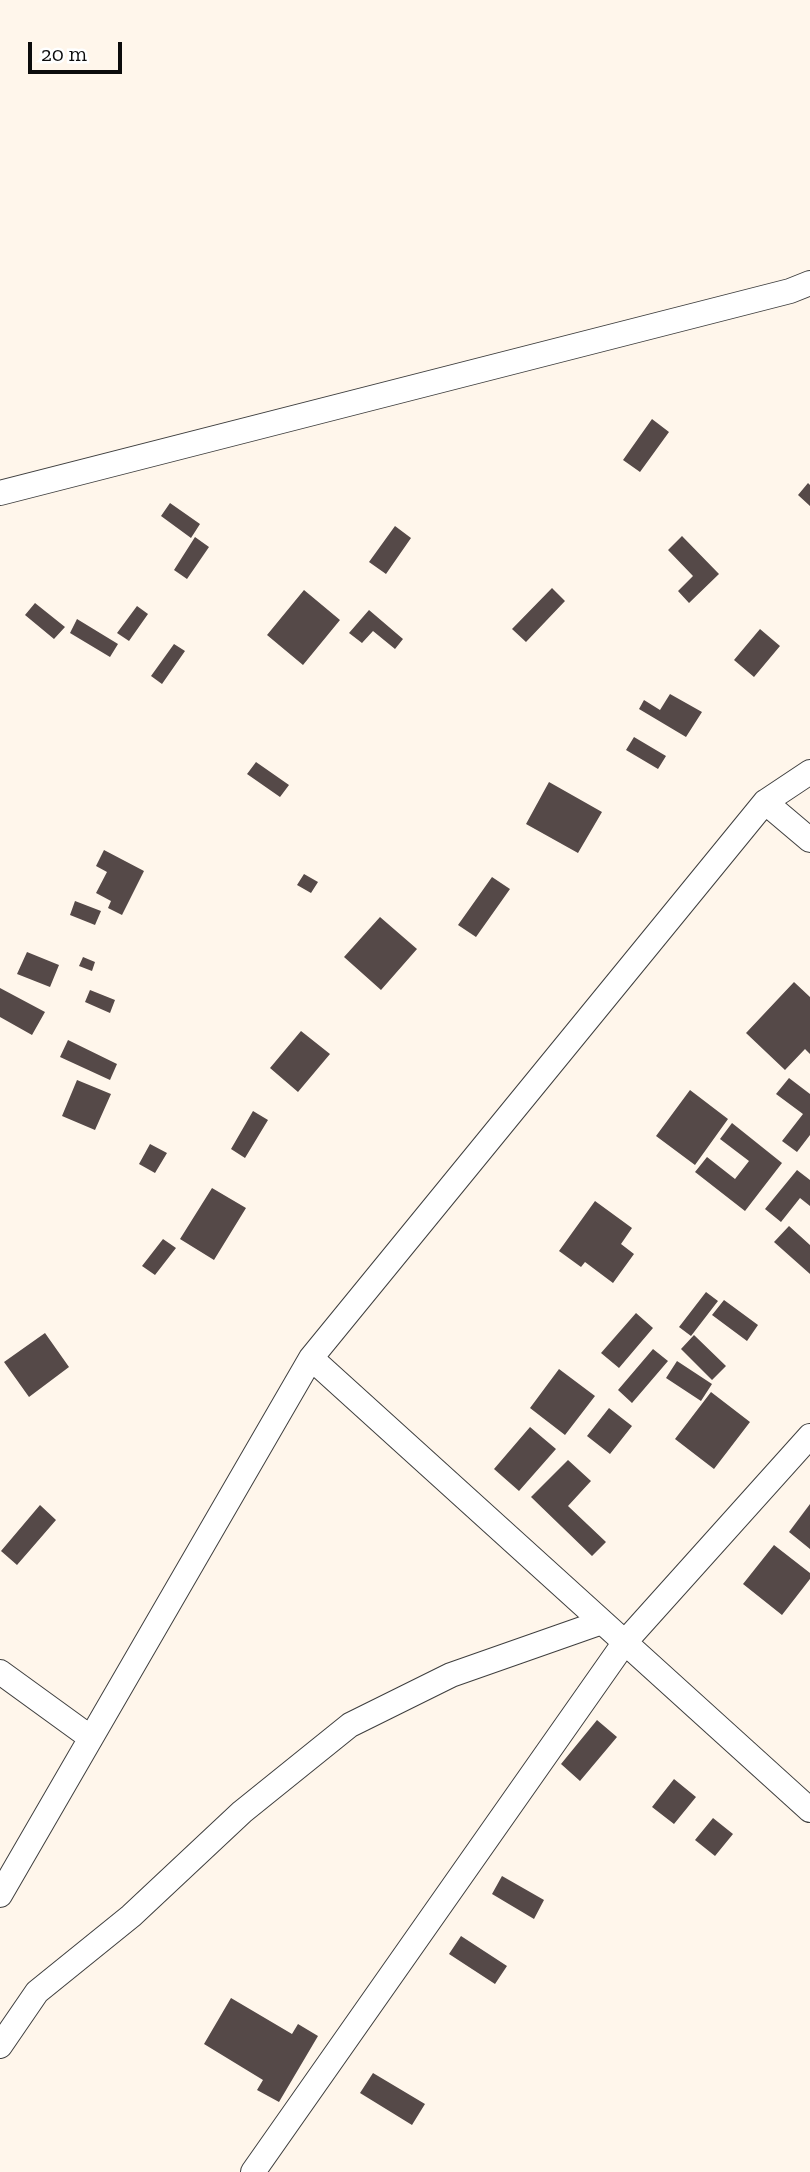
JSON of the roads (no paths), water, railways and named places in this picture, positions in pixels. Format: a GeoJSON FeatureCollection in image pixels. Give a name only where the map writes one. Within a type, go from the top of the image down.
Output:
{"type":"FeatureCollection","features":[{"type":"Feature","properties":{"kind":"street"},"geometry":{"type":"LineString","coordinates":[[0,493],[790,292],[810,283]]}},
{"type":"Feature","properties":{"kind":"street"},"geometry":{"type":"LineString","coordinates":[[0,1895],[311,1358],[765,802],[810,772]]}},
{"type":"Feature","properties":{"kind":"street"},"geometry":{"type":"LineString","coordinates":[[765,802],[810,840]]}},
{"type":"Feature","properties":{"kind":"street"},"geometry":{"type":"LineString","coordinates":[[311,1358],[810,1810]]}},
{"type":"Feature","properties":{"kind":"street"},"geometry":{"type":"LineString","coordinates":[[253,2172],[625,1642],[810,1436]]}},
{"type":"Feature","properties":{"kind":"street"},"geometry":{"type":"LineString","coordinates":[[0,2046],[37,1992],[131,1916],[242,1812],[349,1725],[451,1675],[602,1622]]}},
{"type":"Feature","properties":{"kind":"street"},"geometry":{"type":"LineString","coordinates":[[0,1672],[91,1738]]}}]}
